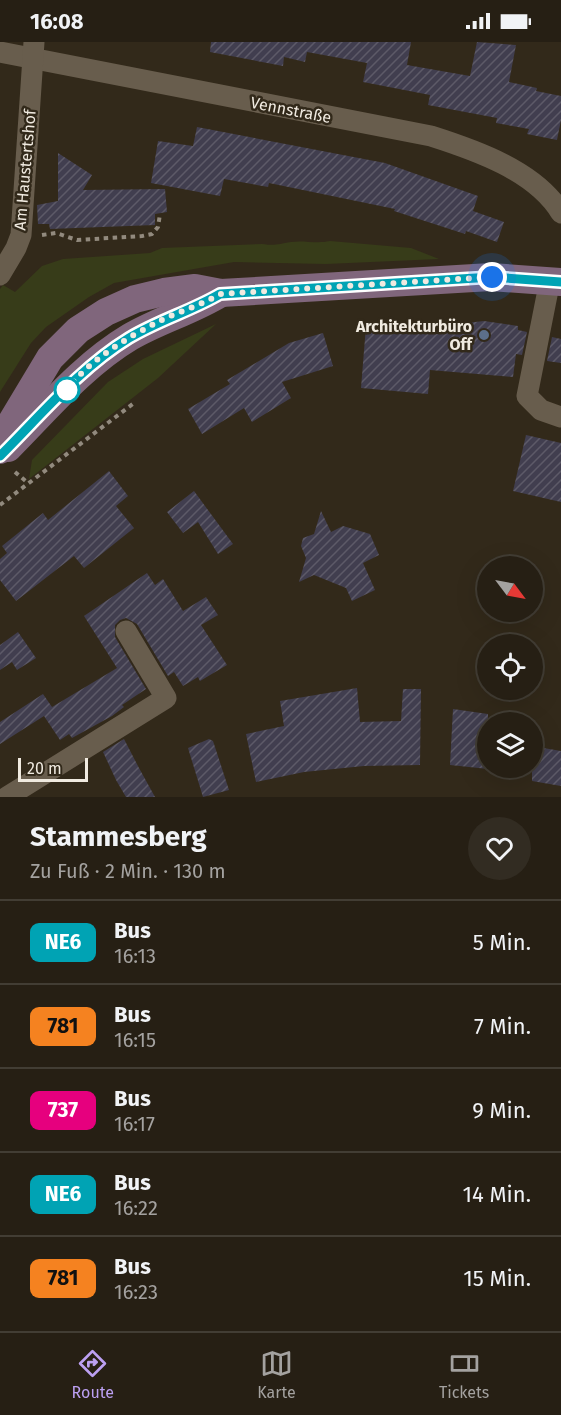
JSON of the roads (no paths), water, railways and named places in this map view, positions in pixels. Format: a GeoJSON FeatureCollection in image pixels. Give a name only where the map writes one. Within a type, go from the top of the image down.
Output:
{"type":"FeatureCollection","features":[{"type":"Feature","properties":{"kind":"street","name":"Vennstraße"},"geometry":{"type":"LineString","coordinates":[[0,52],[34,50],[431,136],[458,145],[515,172],[554,200],[561,213]]}},
{"type":"Feature","properties":{"kind":"street","name":"Am Haustertshof"},"geometry":{"type":"LineString","coordinates":[[0,275],[21,235],[34,50]]}},
{"type":"Feature","properties":{"kind":"street"},"geometry":{"type":"LineString","coordinates":[[0,450],[5,433],[50,358],[78,330],[106,312],[135,299],[195,288],[220,294],[492,277],[555,281],[527,396],[541,410],[561,417]]}},
{"type":"Feature","properties":{"kind":"street"},"geometry":{"type":"LineString","coordinates":[[0,456],[104,355],[159,321],[198,307],[220,294]]}},
{"type":"Feature","properties":{"kind":"street"},"geometry":{"type":"LineString","coordinates":[[7,797],[166,698],[126,631]]}},
{"type":"Feature","properties":{"kind":"place","name":"Architekturbüro Off"},"geometry":{"type":"Point","coordinates":[484,335]}}]}
